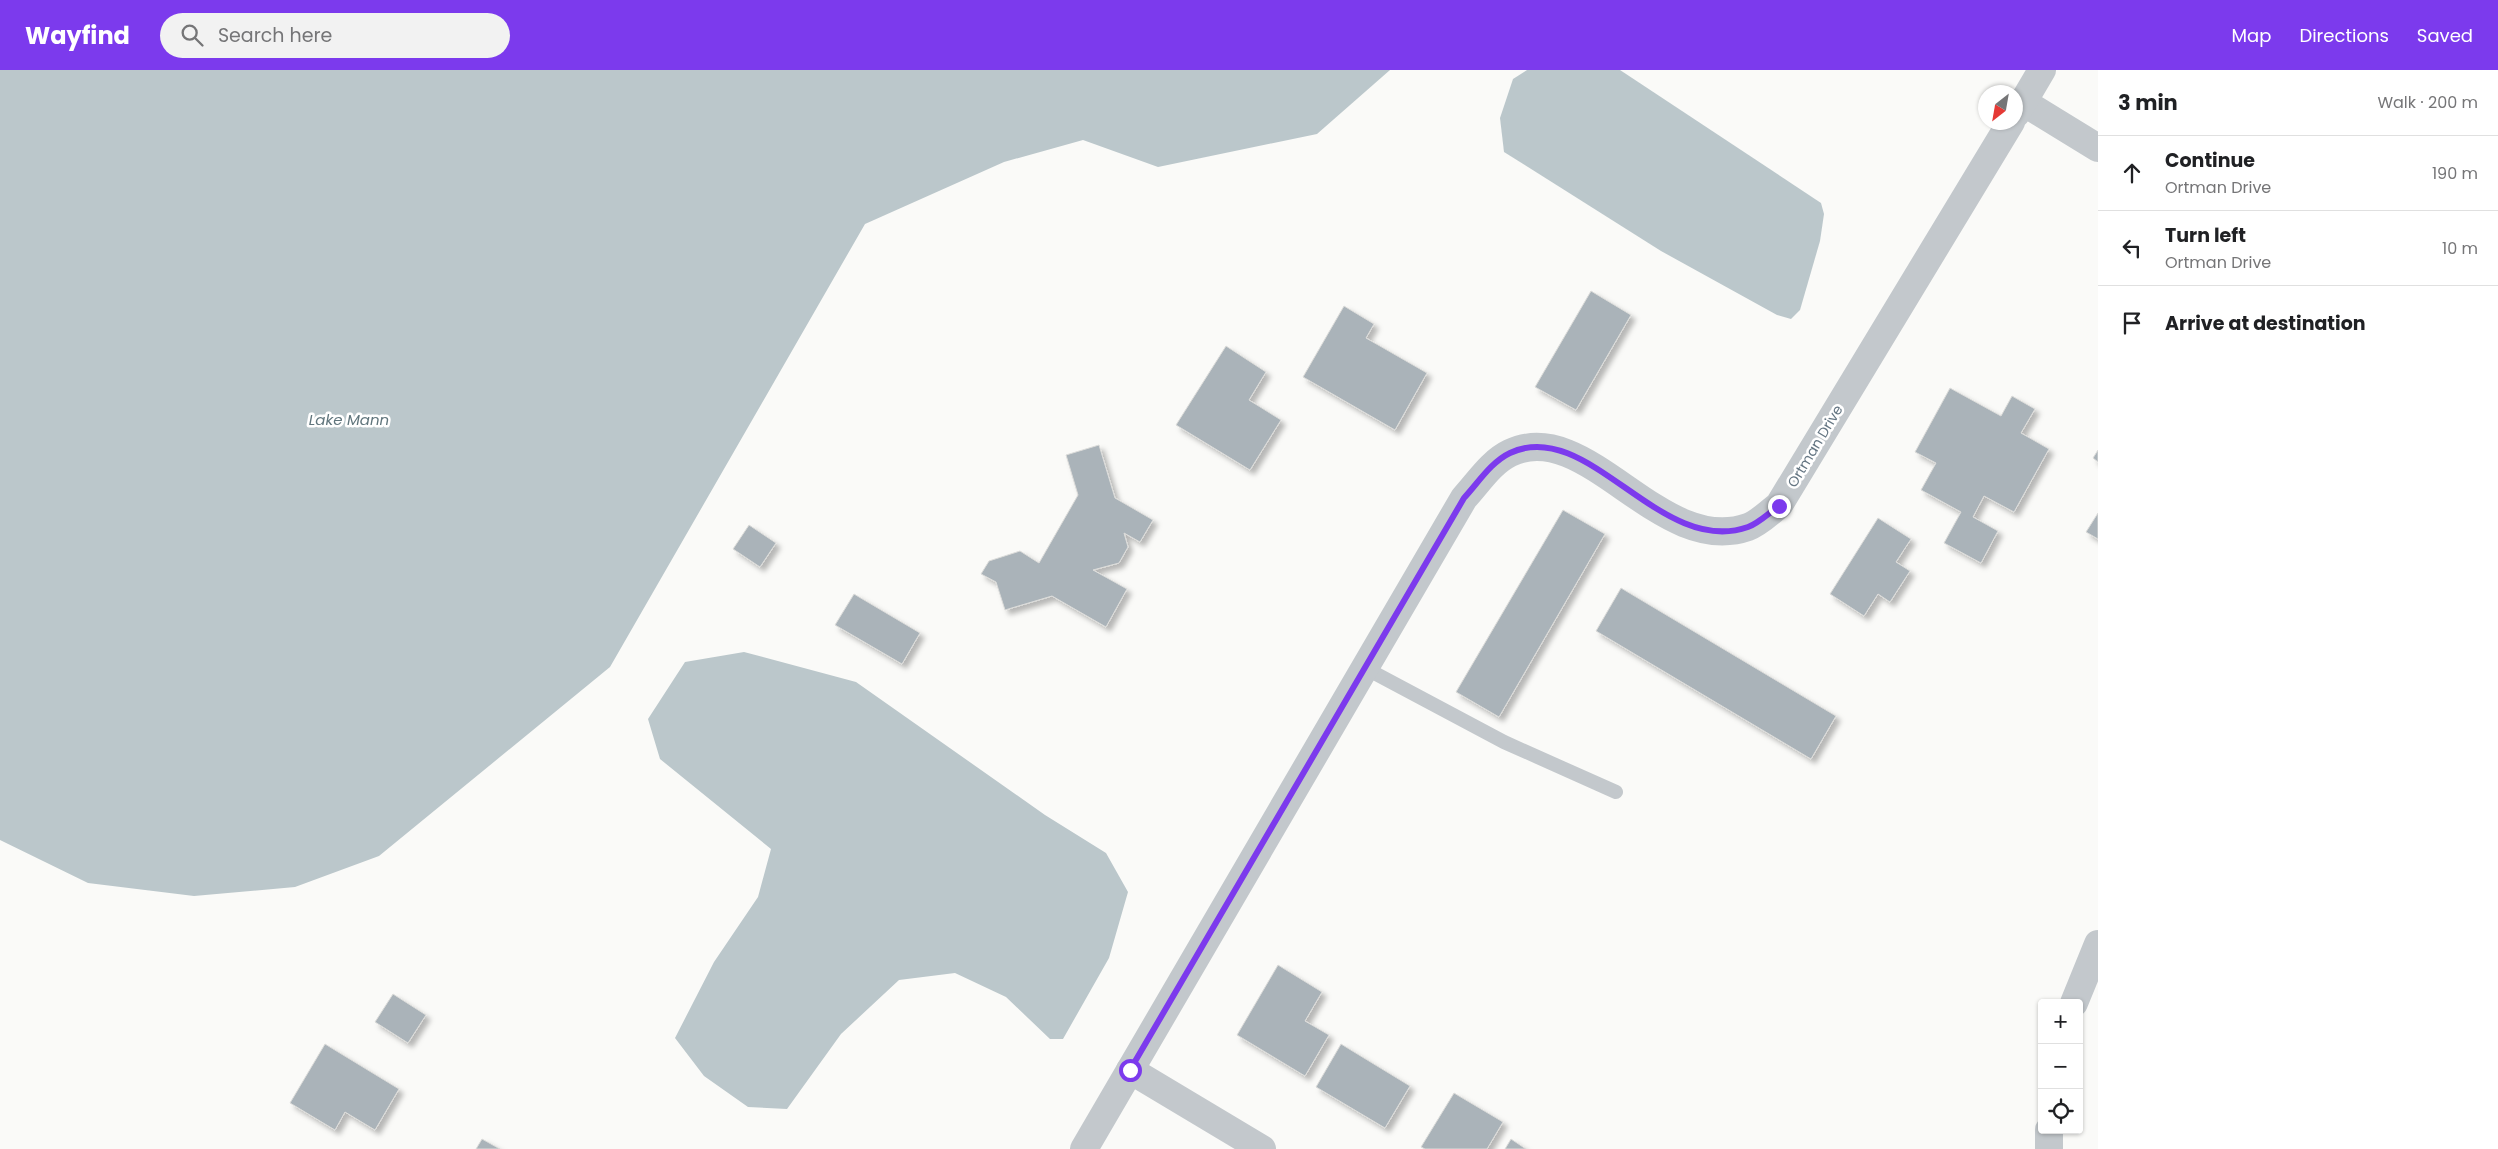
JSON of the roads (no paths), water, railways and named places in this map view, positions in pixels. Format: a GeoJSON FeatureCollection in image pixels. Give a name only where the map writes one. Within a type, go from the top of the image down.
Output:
{"type":"FeatureCollection","features":[{"type":"Feature","properties":{"kind":"street","name":"Ortman Drive"},"geometry":{"type":"LineString","coordinates":[[2023,101],[2042,70]]}},
{"type":"Feature","properties":{"kind":"street"},"geometry":{"type":"LineString","coordinates":[[2023,116],[2098,148]]}},
{"type":"Feature","properties":{"kind":"street","name":"Ortman Drive"},"geometry":{"type":"LineString","coordinates":[[1084,1149],[1464,498],[1491,467],[1510,453],[1537,446],[1569,453],[1678,522],[1711,532],[1749,527],[1779,506],[2006,130]]}},
{"type":"Feature","properties":{"kind":"street"},"geometry":{"type":"LineString","coordinates":[[2076,999],[2098,944]]}},
{"type":"Feature","properties":{"kind":"street"},"geometry":{"type":"LineString","coordinates":[[1130,1070],[1262,1149]]}},
{"type":"Feature","properties":{"kind":"street"},"geometry":{"type":"LineString","coordinates":[[2049,1149],[2050,1134]]}},
{"type":"Feature","properties":{"kind":"lane"},"geometry":{"type":"LineString","coordinates":[[1365,668],[1504,742],[1616,792]]}},
{"type":"Feature","properties":{"kind":"water","name":"Lake Mann"},"geometry":{"type":"Polygon","coordinates":[[[0,70],[1390,70],[1317,134],[1158,167],[1083,140],[1004,162],[865,224],[610,667],[379,856],[295,887],[194,896],[88,883],[0,840],[0,70]]]}},
{"type":"Feature","properties":{"kind":"water"},"geometry":{"type":"Polygon","coordinates":[[[1527,70],[1620,70],[1821,203],[1824,214],[1820,241],[1800,310],[1791,319],[1777,315],[1661,251],[1504,152],[1500,118],[1513,79],[1527,70]]]}},
{"type":"Feature","properties":{"kind":"water"},"geometry":{"type":"Polygon","coordinates":[[[744,652],[856,682],[1045,815],[1106,853],[1128,892],[1109,958],[1063,1039],[1050,1039],[1006,997],[955,973],[899,980],[841,1034],[787,1109],[748,1107],[704,1076],[675,1038],[714,962],[758,897],[771,849],[660,759],[648,719],[685,662],[744,652]]]}}]}
